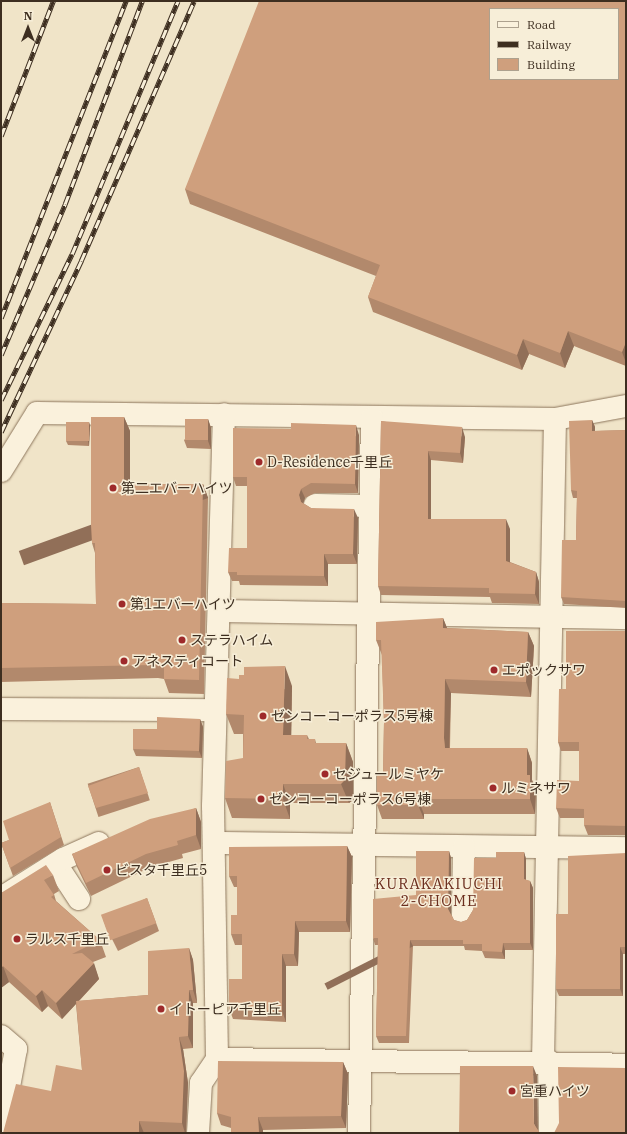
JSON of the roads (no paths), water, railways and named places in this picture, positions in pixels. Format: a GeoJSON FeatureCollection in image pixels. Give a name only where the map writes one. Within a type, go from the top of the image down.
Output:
{"type":"FeatureCollection","features":[{"type":"Feature","properties":{"kind":"street"},"geometry":{"type":"LineString","coordinates":[[1,471],[37,413],[555,419],[626,406]]}},
{"type":"Feature","properties":{"kind":"street"},"geometry":{"type":"LineString","coordinates":[[198,1133],[201,1083],[217,1059],[213,806],[224,414]]}},
{"type":"Feature","properties":{"kind":"street"},"geometry":{"type":"LineString","coordinates":[[359,1133],[366,846],[372,418]]}},
{"type":"Feature","properties":{"kind":"street"},"geometry":{"type":"LineString","coordinates":[[550,1133],[546,1061],[546,848],[555,419]]}},
{"type":"Feature","properties":{"kind":"street"},"geometry":{"type":"LineString","coordinates":[[315,505],[371,506]]}},
{"type":"Feature","properties":{"kind":"street"},"geometry":{"type":"LineString","coordinates":[[219,611],[626,618]]}},
{"type":"Feature","properties":{"kind":"street"},"geometry":{"type":"LineString","coordinates":[[1,709],[216,710]]}},
{"type":"Feature","properties":{"kind":"street"},"geometry":{"type":"LineString","coordinates":[[190,811],[213,806]]}},
{"type":"Feature","properties":{"kind":"street"},"geometry":{"type":"LineString","coordinates":[[1,898],[56,864],[122,833]]}},
{"type":"Feature","properties":{"kind":"street"},"geometry":{"type":"LineString","coordinates":[[214,843],[626,848]]}},
{"type":"Feature","properties":{"kind":"street"},"geometry":{"type":"LineString","coordinates":[[463,916],[464,847]]}},
{"type":"Feature","properties":{"kind":"street"},"geometry":{"type":"LineString","coordinates":[[56,864],[79,899]]}},
{"type":"Feature","properties":{"kind":"street"},"geometry":{"type":"LineString","coordinates":[[1,1036],[16,1049],[1,1130]]}},
{"type":"Feature","properties":{"kind":"street"},"geometry":{"type":"LineString","coordinates":[[217,1059],[546,1061],[626,1065]]}},
{"type":"Feature","properties":{"kind":"railway"},"geometry":{"type":"LineString","coordinates":[[1,136],[53,1]]}},
{"type":"Feature","properties":{"kind":"railway"},"geometry":{"type":"LineString","coordinates":[[1,318],[126,1]]}},
{"type":"Feature","properties":{"kind":"railway"},"geometry":{"type":"LineString","coordinates":[[1,355],[65,204],[142,1]]}},
{"type":"Feature","properties":{"kind":"railway"},"geometry":{"type":"LineString","coordinates":[[1,400],[72,254],[178,1]]}},
{"type":"Feature","properties":{"kind":"railway"},"geometry":{"type":"LineString","coordinates":[[1,432],[81,261],[194,1]]}},
{"type":"Feature","properties":{"kind":"place","name":"D-Residence千里丘"},"geometry":{"type":"Point","coordinates":[259,462]}},
{"type":"Feature","properties":{"kind":"place","name":"第二エバーハイツ"},"geometry":{"type":"Point","coordinates":[113,488]}},
{"type":"Feature","properties":{"kind":"place","name":"第1エバーハイツ"},"geometry":{"type":"Point","coordinates":[122,604]}},
{"type":"Feature","properties":{"kind":"place","name":"ステラハイム"},"geometry":{"type":"Point","coordinates":[182,640]}},
{"type":"Feature","properties":{"kind":"place","name":"アネスティコート"},"geometry":{"type":"Point","coordinates":[124,661]}},
{"type":"Feature","properties":{"kind":"place","name":"エポックサワ"},"geometry":{"type":"Point","coordinates":[494,670]}},
{"type":"Feature","properties":{"kind":"place","name":"ゼンコーコーポラス5号棟"},"geometry":{"type":"Point","coordinates":[263,716]}},
{"type":"Feature","properties":{"kind":"place","name":"セジュールミヤケ"},"geometry":{"type":"Point","coordinates":[325,774]}},
{"type":"Feature","properties":{"kind":"place","name":"ルミネサワ"},"geometry":{"type":"Point","coordinates":[493,788]}},
{"type":"Feature","properties":{"kind":"place","name":"ゼンコーコーポラス6号棟"},"geometry":{"type":"Point","coordinates":[261,799]}},
{"type":"Feature","properties":{"kind":"place","name":"ビスタ千里丘5"},"geometry":{"type":"Point","coordinates":[107,870]}},
{"type":"Feature","properties":{"kind":"place","name":"ラルス千里丘"},"geometry":{"type":"Point","coordinates":[17,939]}},
{"type":"Feature","properties":{"kind":"place","name":"イトーピア千里丘"},"geometry":{"type":"Point","coordinates":[161,1009]}},
{"type":"Feature","properties":{"kind":"place","name":"宮重ハイツ"},"geometry":{"type":"Point","coordinates":[512,1091]}},
{"type":"Feature","properties":{"kind":"district","name":"KURAKAKIUCHI 2-CHOME"},"geometry":{"type":"Point","coordinates":[439,892]}}]}
